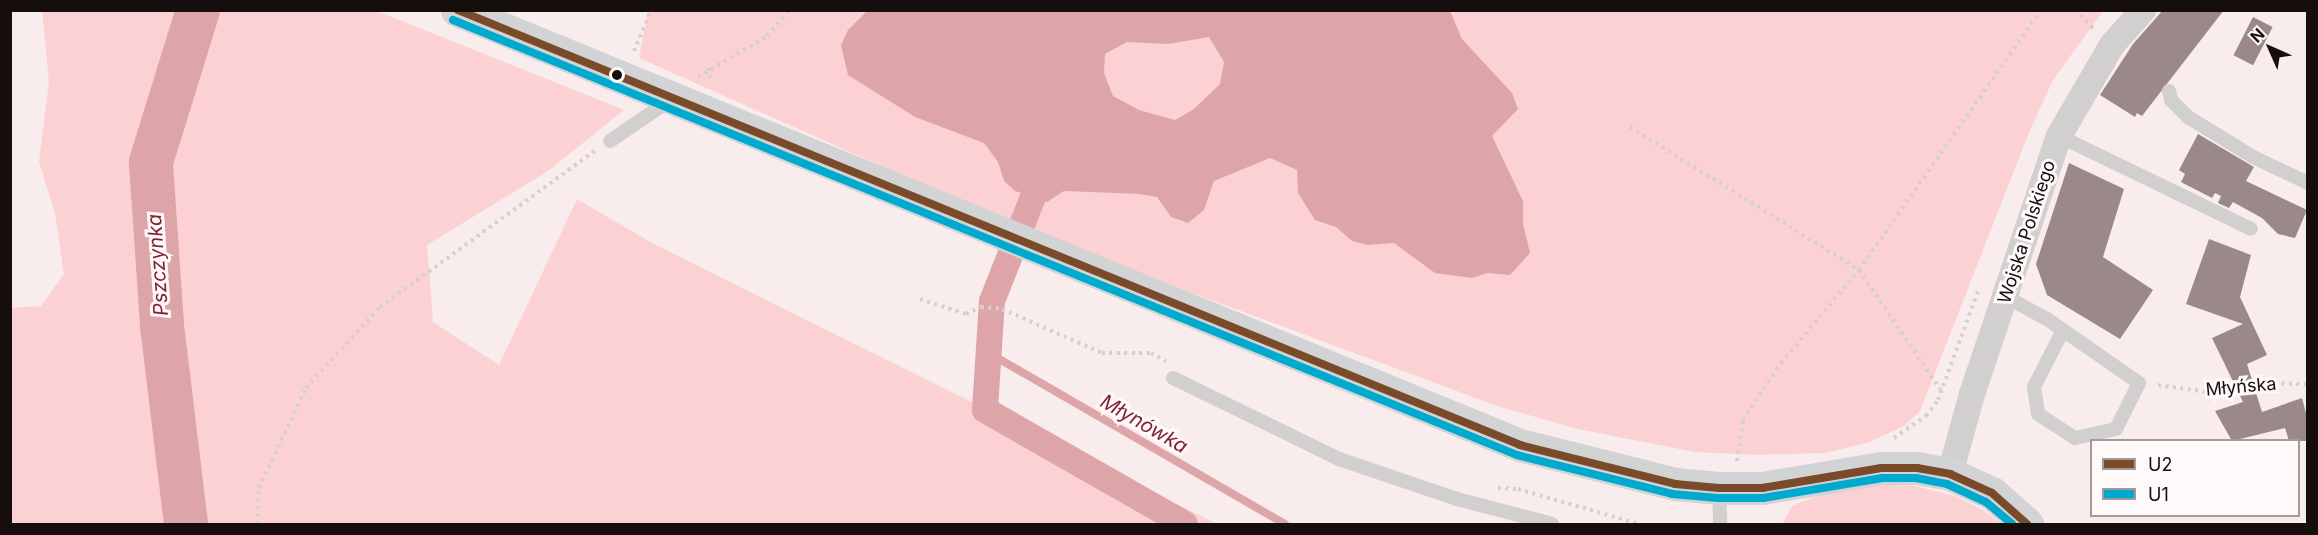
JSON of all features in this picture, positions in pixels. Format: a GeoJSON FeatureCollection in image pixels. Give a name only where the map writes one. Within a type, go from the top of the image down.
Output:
{"type":"FeatureCollection","features":[{"type":"Feature","properties":{"kind":"main road"},"geometry":{"type":"LineString","coordinates":[[457,10],[1520,445],[1675,484],[1728,479],[1762,488],[1881,468],[1950,474],[1992,493],[2027,525]]}},
{"type":"Feature","properties":{"kind":"street","name":"Wojska Polskiego"},"geometry":{"type":"LineString","coordinates":[[1950,474],[1972,394],[2059,136],[2112,45],[2143,10]]}},
{"type":"Feature","properties":{"kind":"lane"},"geometry":{"type":"LineString","coordinates":[[2169,91],[2171,100],[2188,117],[2253,157],[2307,183]]}},
{"type":"Feature","properties":{"kind":"lane"},"geometry":{"type":"LineString","coordinates":[[610,141],[672,99]]}},
{"type":"Feature","properties":{"kind":"lane"},"geometry":{"type":"LineString","coordinates":[[2059,136],[2251,230]]}},
{"type":"Feature","properties":{"kind":"lane"},"geometry":{"type":"LineString","coordinates":[[2006,297],[2063,330],[2139,383],[2116,429],[2075,438],[2038,414],[2034,387],[2063,330]]}},
{"type":"Feature","properties":{"kind":"lane"},"geometry":{"type":"LineString","coordinates":[[1173,378],[1339,459],[1457,499],[1552,525]]}},
{"type":"Feature","properties":{"kind":"lane"},"geometry":{"type":"LineString","coordinates":[[1720,525],[1728,479]]}},
{"type":"Feature","properties":{"kind":"path"},"geometry":{"type":"LineString","coordinates":[[632,58],[651,10]]}},
{"type":"Feature","properties":{"kind":"path"},"geometry":{"type":"LineString","coordinates":[[672,99],[708,68],[767,36],[790,10]]}},
{"type":"Feature","properties":{"kind":"path"},"geometry":{"type":"LineString","coordinates":[[1728,479],[1743,420],[1781,363],[1859,270],[2041,10]]}},
{"type":"Feature","properties":{"kind":"path"},"geometry":{"type":"LineString","coordinates":[[2075,10],[2096,31],[2090,40]]}},
{"type":"Feature","properties":{"kind":"path"},"geometry":{"type":"LineString","coordinates":[[1630,127],[1859,270],[1941,390]]}},
{"type":"Feature","properties":{"kind":"path"},"geometry":{"type":"LineString","coordinates":[[257,525],[259,488],[306,388],[380,307],[610,141]]}},
{"type":"Feature","properties":{"kind":"path"},"geometry":{"type":"LineString","coordinates":[[1892,439],[1926,416],[1941,390],[1980,284]]}},
{"type":"Feature","properties":{"kind":"path"},"geometry":{"type":"LineString","coordinates":[[920,299],[966,314],[981,307],[1002,309]]}},
{"type":"Feature","properties":{"kind":"path","name":"Młyńska"},"geometry":{"type":"LineString","coordinates":[[2139,383],[2208,392],[2274,383],[2307,384]]}},
{"type":"Feature","properties":{"kind":"shaded area"},"geometry":{"type":"Polygon","coordinates":[[[42,10],[377,11],[624,110],[548,171],[427,245],[433,322],[499,365],[577,199],[652,243],[1217,524],[11,524],[11,308],[41,306],[64,274],[55,213],[39,162],[49,82],[42,10]]]}},
{"type":"Feature","properties":{"kind":"shaded area"},"geometry":{"type":"Polygon","coordinates":[[[648,10],[2103,11],[2053,80],[2030,130],[1920,411],[1904,426],[1870,442],[1825,453],[1757,455],[1695,452],[1578,429],[1500,407],[1038,236],[639,58],[648,10]]]}},
{"type":"Feature","properties":{"kind":"shaded area"},"geometry":{"type":"Polygon","coordinates":[[[867,11],[1450,11],[1462,39],[1512,93],[1518,109],[1492,136],[1523,201],[1523,224],[1530,253],[1510,275],[1487,273],[1472,278],[1435,273],[1394,243],[1368,245],[1352,241],[1336,227],[1315,220],[1298,193],[1297,170],[1270,158],[1214,181],[1204,210],[1188,223],[1171,217],[1157,197],[1139,194],[1064,191],[1047,202],[1015,191],[1004,181],[998,162],[984,143],[915,117],[848,75],[841,45],[848,30],[867,11]],[[1209,37],[1168,44],[1127,42],[1105,54],[1104,73],[1113,96],[1139,110],[1175,120],[1194,109],[1220,84],[1224,62],[1209,37]]]}},
{"type":"Feature","properties":{"kind":"shaded area"},"geometry":{"type":"Polygon","coordinates":[[[1884,484],[1915,486],[1955,496],[1983,510],[2001,524],[1782,524],[1792,506],[1821,494],[1884,484]]]}},
{"type":"Feature","properties":{"kind":"building"},"geometry":{"type":"Polygon","coordinates":[[[2163,10],[2224,10],[2142,116],[2137,113],[2135,117],[2100,95],[2133,44],[2163,10]]]}},
{"type":"Feature","properties":{"kind":"building"},"geometry":{"type":"Polygon","coordinates":[[[2253,17],[2273,27],[2253,65],[2233,55],[2253,17]]]}},
{"type":"Feature","properties":{"kind":"building"},"geometry":{"type":"Polygon","coordinates":[[[2198,134],[2254,167],[2246,181],[2307,210],[2295,238],[2278,234],[2262,218],[2233,202],[2229,208],[2218,203],[2221,196],[2215,193],[2212,198],[2181,182],[2185,174],[2179,170],[2198,134]]]}},
{"type":"Feature","properties":{"kind":"building"},"geometry":{"type":"Polygon","coordinates":[[[2069,163],[2124,189],[2103,257],[2153,290],[2120,339],[2047,295],[2036,264],[2069,163]]]}},
{"type":"Feature","properties":{"kind":"building"},"geometry":{"type":"Polygon","coordinates":[[[2209,239],[2251,255],[2240,297],[2267,355],[2247,364],[2262,412],[2302,398],[2307,417],[2307,441],[2288,439],[2285,428],[2240,439],[2231,439],[2215,411],[2243,402],[2212,338],[2243,324],[2186,304],[2209,239]]]}},
{"type":"Feature","properties":{"kind":"waterway","name":"Pszczynka"},"geometry":{"type":"LineString","coordinates":[[186,524],[162,325],[151,162],[198,10]]}},
{"type":"Feature","properties":{"kind":"waterway"},"geometry":{"type":"LineString","coordinates":[[1033,197],[992,301],[985,410],[1185,524]]}},
{"type":"Feature","properties":{"kind":"waterway","name":"Młynówka"},"geometry":{"type":"LineString","coordinates":[[987,352],[1285,524]]}},
{"type":"Feature","properties":{"kind":"transit line","name":"U2"},"geometry":{"type":"LineString","coordinates":[[458,10],[1520,445],[1675,484],[1719,488],[1762,488],[1881,468],[1917,468],[1950,474],[1992,493],[2027,524]]}},
{"type":"Feature","properties":{"kind":"transit line","name":"U1"},"geometry":{"type":"LineString","coordinates":[[453,20],[1517,455],[1672,494],[1718,498],[1763,498],[1882,478],[1916,478],[1947,484],[1986,502],[2012,524]]}}]}
